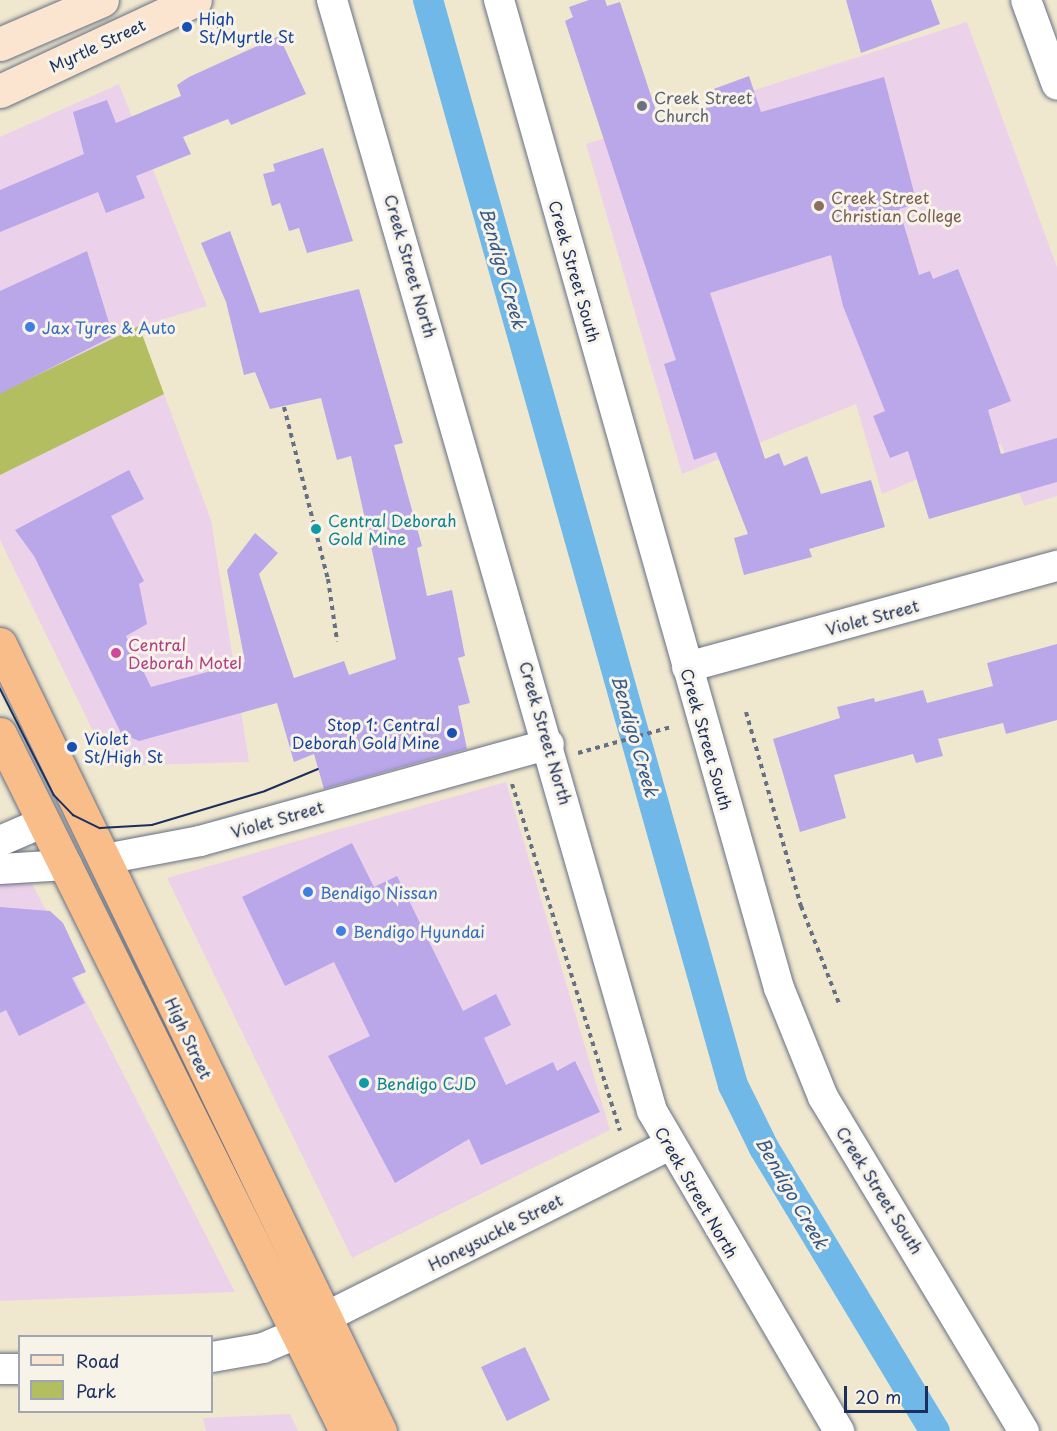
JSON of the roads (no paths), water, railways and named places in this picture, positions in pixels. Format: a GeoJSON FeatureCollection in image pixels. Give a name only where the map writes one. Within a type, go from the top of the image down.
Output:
{"type":"FeatureCollection","features":[{"type":"Feature","properties":{"kind":"highway","name":"High Street"},"geometry":{"type":"LineString","coordinates":[[0,644],[105,859],[310,1326],[346,1431]]}},
{"type":"Feature","properties":{"kind":"highway","name":"High Street"},"geometry":{"type":"LineString","coordinates":[[0,734],[44,822],[310,1326],[380,1431]]}},
{"type":"Feature","properties":{"kind":"highway"},"geometry":{"type":"LineString","coordinates":[[44,822],[78,803]]}},
{"type":"Feature","properties":{"kind":"highway","name":"Violet Street"},"geometry":{"type":"LineString","coordinates":[[67,865],[105,859]]}},
{"type":"Feature","properties":{"kind":"main road"},"geometry":{"type":"LineString","coordinates":[[0,44],[102,0]]}},
{"type":"Feature","properties":{"kind":"main road","name":"Myrtle Street"},"geometry":{"type":"LineString","coordinates":[[0,91],[195,0]]}},
{"type":"Feature","properties":{"kind":"street","name":"Creek Street North"},"geometry":{"type":"LineString","coordinates":[[332,0],[549,744],[652,1111],[668,1146],[839,1431]]}},
{"type":"Feature","properties":{"kind":"street","name":"Creek Street South"},"geometry":{"type":"LineString","coordinates":[[499,0],[779,988],[808,1066],[1024,1431]]}},
{"type":"Feature","properties":{"kind":"street"},"geometry":{"type":"LineString","coordinates":[[1026,0],[1057,85]]}},
{"type":"Feature","properties":{"kind":"street","name":"Violet Street"},"geometry":{"type":"LineString","coordinates":[[687,667],[1057,566]]}},
{"type":"Feature","properties":{"kind":"street","name":"Violet Street"},"geometry":{"type":"LineString","coordinates":[[105,859],[192,843],[549,744]]}},
{"type":"Feature","properties":{"kind":"street"},"geometry":{"type":"LineString","coordinates":[[0,841],[44,822]]}},
{"type":"Feature","properties":{"kind":"street","name":"Violet Street"},"geometry":{"type":"LineString","coordinates":[[0,869],[67,865]]}},
{"type":"Feature","properties":{"kind":"street","name":"Honeysuckle Street"},"geometry":{"type":"LineString","coordinates":[[213,1357],[263,1348],[668,1146]]}},
{"type":"Feature","properties":{"kind":"street"},"geometry":{"type":"LineString","coordinates":[[0,1369],[18,1369]]}},
{"type":"Feature","properties":{"kind":"waterway","name":"Bendigo Creek"},"geometry":{"type":"LineString","coordinates":[[428,0],[733,1085],[764,1148],[935,1431]]}},
{"type":"Feature","properties":{"kind":"tram line"},"geometry":{"type":"LineString","coordinates":[[0,688],[54,795],[73,815],[100,828],[152,825],[265,791],[318,769]]}},
{"type":"Feature","properties":{"kind":"place","name":"High St/Myrtle St"},"geometry":{"type":"Point","coordinates":[187,27]}},
{"type":"Feature","properties":{"kind":"place","name":"Creek Street Church"},"geometry":{"type":"Point","coordinates":[642,106]}},
{"type":"Feature","properties":{"kind":"place","name":"Creek Street Christian College"},"geometry":{"type":"Point","coordinates":[819,206]}},
{"type":"Feature","properties":{"kind":"place","name":"Jax Tyres & Auto"},"geometry":{"type":"Point","coordinates":[30,327]}},
{"type":"Feature","properties":{"kind":"place","name":"Central Deborah Gold Mine"},"geometry":{"type":"Point","coordinates":[316,529]}},
{"type":"Feature","properties":{"kind":"place","name":"Central Deborah Motel"},"geometry":{"type":"Point","coordinates":[116,653]}},
{"type":"Feature","properties":{"kind":"place","name":"Stop 1: Central Deborah Gold Mine"},"geometry":{"type":"Point","coordinates":[452,733]}},
{"type":"Feature","properties":{"kind":"place","name":"Violet St/High St"},"geometry":{"type":"Point","coordinates":[72,747]}},
{"type":"Feature","properties":{"kind":"place","name":"Bendigo Nissan"},"geometry":{"type":"Point","coordinates":[308,892]}},
{"type":"Feature","properties":{"kind":"place","name":"Bendigo Hyundai"},"geometry":{"type":"Point","coordinates":[341,931]}},
{"type":"Feature","properties":{"kind":"place","name":"Bendigo CJD"},"geometry":{"type":"Point","coordinates":[364,1083]}}]}
